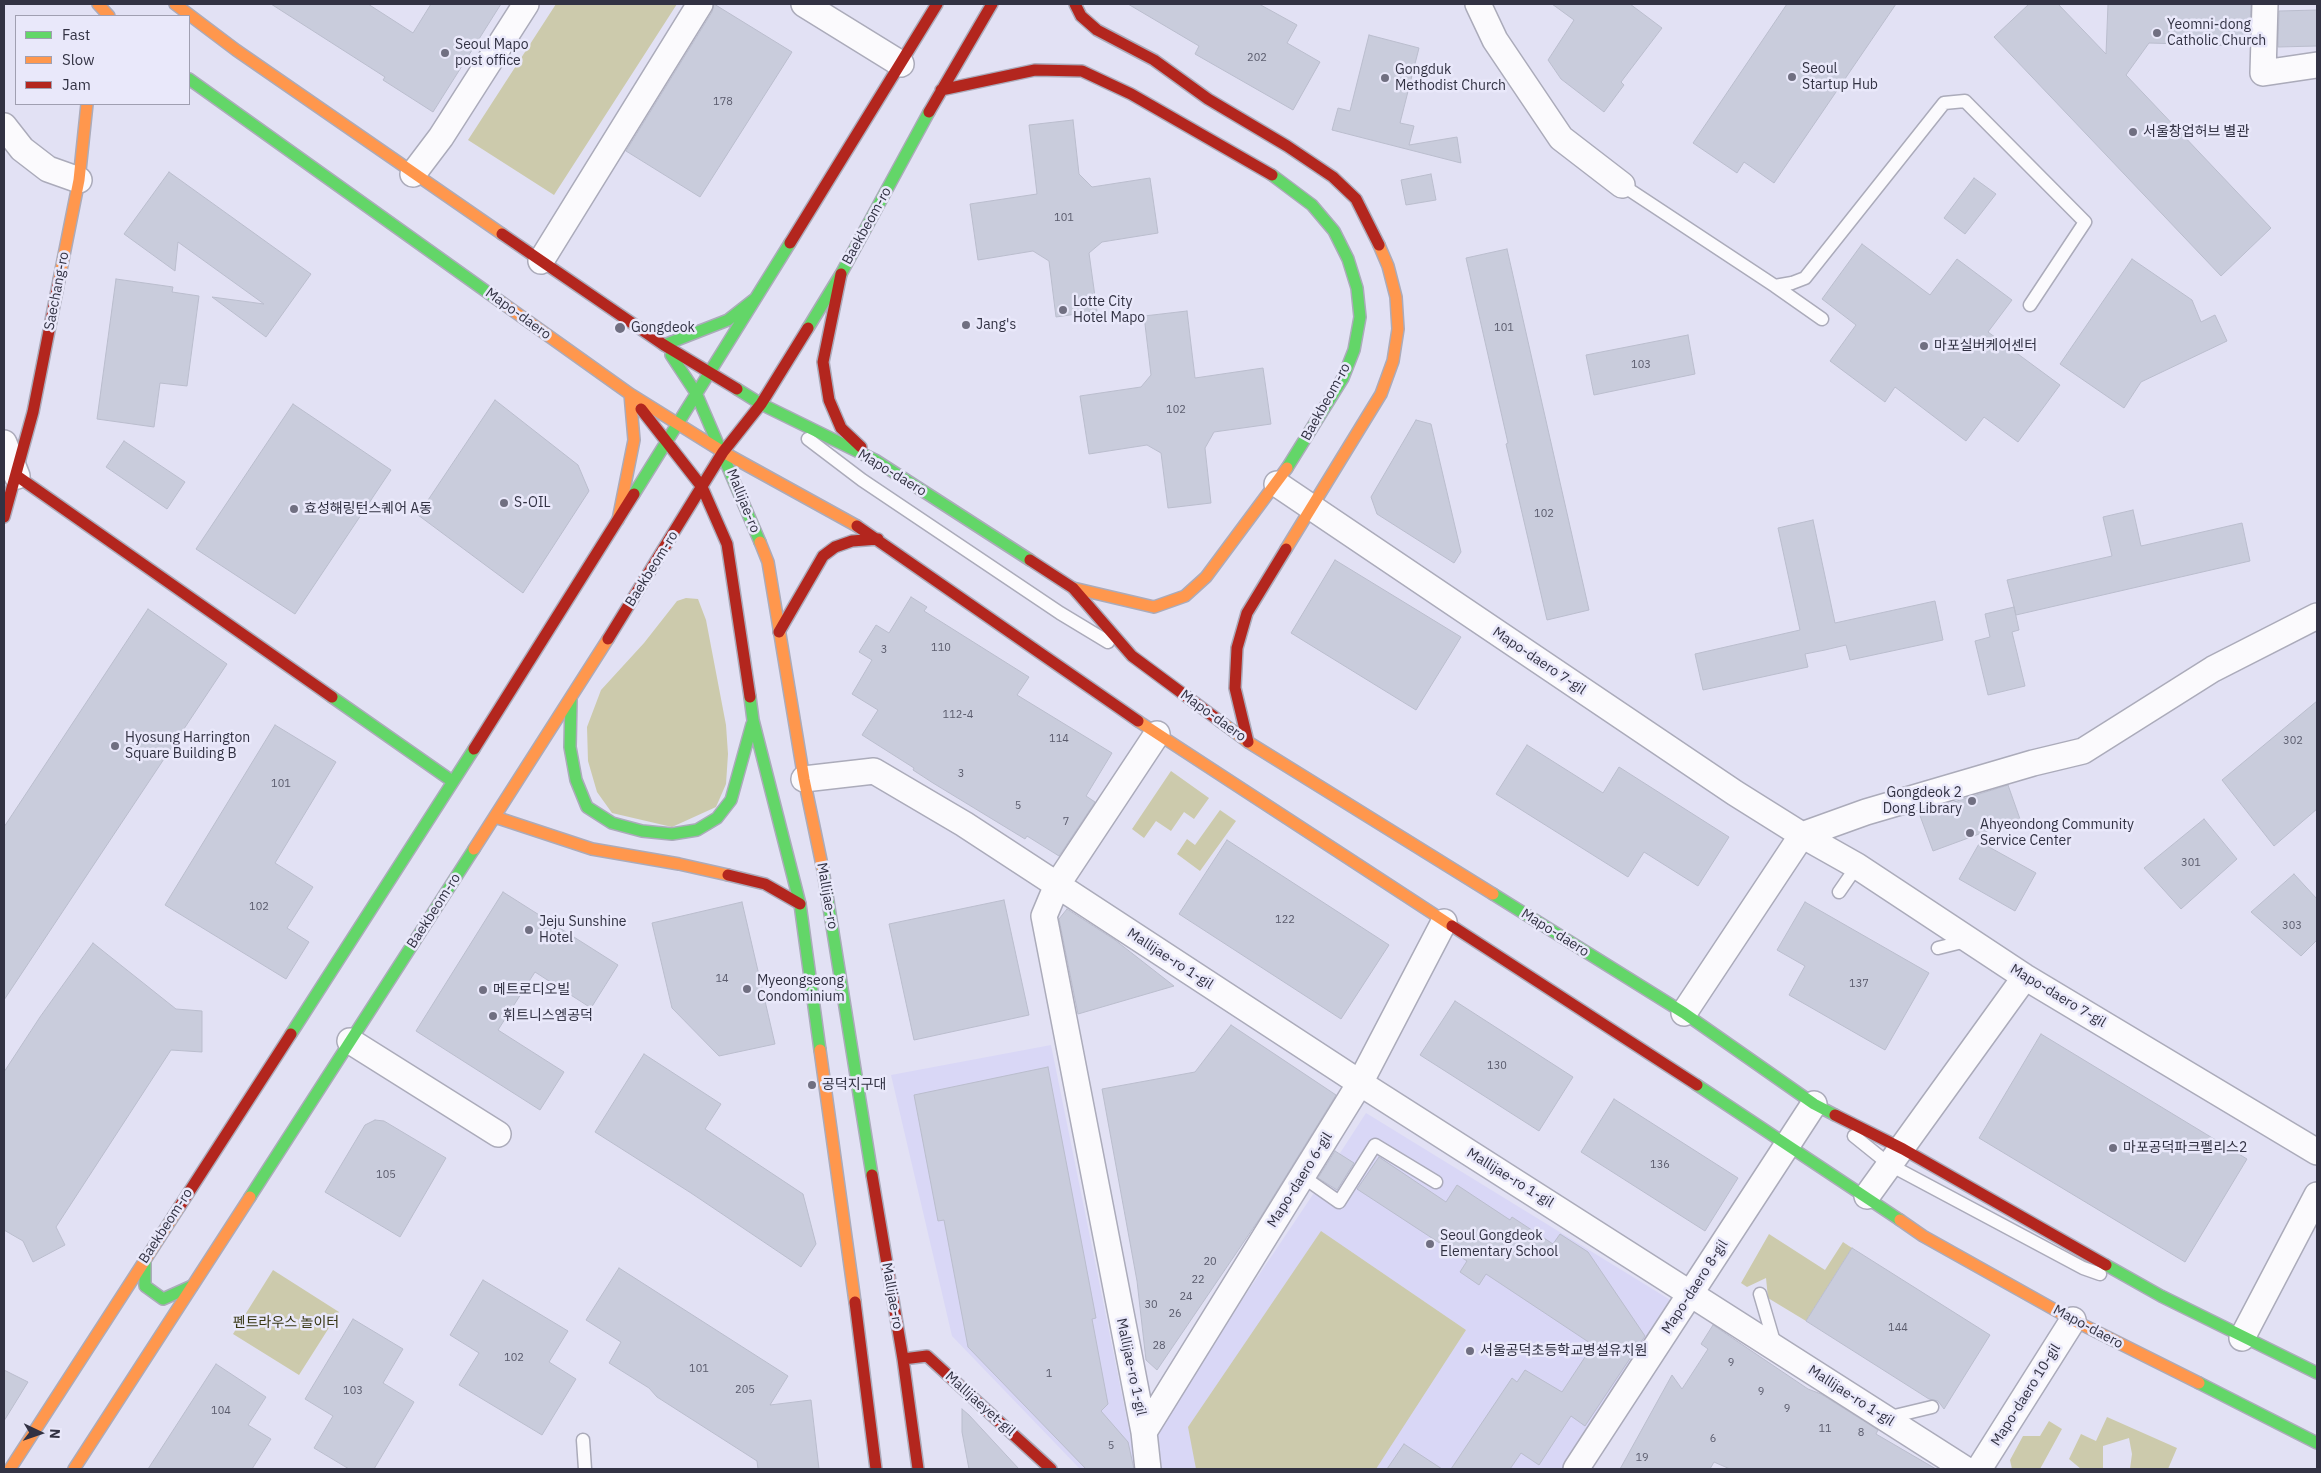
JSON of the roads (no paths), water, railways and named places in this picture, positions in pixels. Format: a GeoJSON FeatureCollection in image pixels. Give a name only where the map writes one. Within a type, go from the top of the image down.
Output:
{"type":"FeatureCollection","features":[{"type":"Feature","properties":{"kind":"main road"},"geometry":{"type":"LineString","coordinates":[[98,4],[106,15]]}},
{"type":"Feature","properties":{"kind":"main road","name":"Mapo-daero"},"geometry":{"type":"LineString","coordinates":[[175,4],[190,15]]}},
{"type":"Feature","properties":{"kind":"main road","name":"Baekbeom-ro"},"geometry":{"type":"LineString","coordinates":[[10,1469],[528,664],[678,425],[707,372],[756,298],[938,4]]}},
{"type":"Feature","properties":{"kind":"main road","name":"Baekbeom-ro"},"geometry":{"type":"LineString","coordinates":[[74,1469],[571,699],[723,452],[761,404],[841,274],[941,90],[992,4]]}},
{"type":"Feature","properties":{"kind":"main road"},"geometry":{"type":"LineString","coordinates":[[1075,4],[1081,16],[1097,30],[1154,60],[1208,99],[1287,146],[1333,177],[1356,199],[1374,233],[1388,266],[1396,298],[1398,329],[1393,362],[1381,394],[1247,613],[1239,639],[1235,688],[1248,742]]}},
{"type":"Feature","properties":{"kind":"main road","name":"Mapo-daero"},"geometry":{"type":"LineString","coordinates":[[190,15],[236,50],[664,346],[761,404],[875,460],[1073,588],[1132,656],[1248,742],[1684,1013],[1814,1104],[1897,1157],[2242,1338],[2317,1373]]}},
{"type":"Feature","properties":{"kind":"main road","name":"Baekbeom-ro"},"geometry":{"type":"LineString","coordinates":[[941,90],[1035,70],[1082,71],[1131,94],[1282,181],[1317,212],[1334,231],[1348,259],[1357,288],[1360,317],[1354,350],[1343,378],[1276,484],[1212,570],[1184,596],[1154,607],[1073,588]]}},
{"type":"Feature","properties":{"kind":"main road","name":"Mapo-daero"},"geometry":{"type":"LineString","coordinates":[[190,80],[630,394],[723,452],[840,515],[878,539],[1157,734],[1787,1146],[1867,1196],[1923,1236],[2072,1320],[2317,1443]]}},
{"type":"Feature","properties":{"kind":"main road","name":"Saechang-ro"},"geometry":{"type":"LineString","coordinates":[[4,517],[17,476],[32,412],[79,180],[86,105]]}},
{"type":"Feature","properties":{"kind":"main road"},"geometry":{"type":"LineString","coordinates":[[841,274],[823,362],[829,400],[841,428],[875,460]]}},
{"type":"Feature","properties":{"kind":"main road"},"geometry":{"type":"LineString","coordinates":[[664,346],[728,320],[756,298]]}},
{"type":"Feature","properties":{"kind":"main road","name":"Mallijae-ro"},"geometry":{"type":"LineString","coordinates":[[664,346],[696,393],[723,452],[768,562],[804,779],[827,892],[882,1245],[903,1359],[918,1469]]}},
{"type":"Feature","properties":{"kind":"main road"},"geometry":{"type":"LineString","coordinates":[[618,520],[634,440],[630,394]]}},
{"type":"Feature","properties":{"kind":"main road","name":"Mallijae-ro"},"geometry":{"type":"LineString","coordinates":[[630,394],[702,486],[727,544],[753,720],[800,904],[863,1358],[876,1469]]}},
{"type":"Feature","properties":{"kind":"main road"},"geometry":{"type":"LineString","coordinates":[[17,476],[452,781]]}},
{"type":"Feature","properties":{"kind":"main road"},"geometry":{"type":"LineString","coordinates":[[780,632],[822,556],[835,546],[852,541],[878,539]]}},
{"type":"Feature","properties":{"kind":"main road"},"geometry":{"type":"LineString","coordinates":[[571,699],[570,747],[576,780],[587,807],[612,824],[642,831],[672,834],[697,830],[717,818],[731,800],[746,752],[753,720]]}},
{"type":"Feature","properties":{"kind":"main road"},"geometry":{"type":"LineString","coordinates":[[495,817],[592,849],[679,864],[766,884],[800,904]]}},
{"type":"Feature","properties":{"kind":"main road"},"geometry":{"type":"LineString","coordinates":[[145,1259],[145,1286],[163,1299],[192,1286]]}},
{"type":"Feature","properties":{"kind":"main road","name":"Mallijaeyet-gil"},"geometry":{"type":"LineString","coordinates":[[903,1359],[927,1356],[1051,1469]]}},
{"type":"Feature","properties":{"kind":"street"},"geometry":{"type":"LineString","coordinates":[[414,174],[441,137],[526,4]]}},
{"type":"Feature","properties":{"kind":"street"},"geometry":{"type":"LineString","coordinates":[[541,261],[700,4]]}},
{"type":"Feature","properties":{"kind":"street"},"geometry":{"type":"LineString","coordinates":[[804,4],[901,64]]}},
{"type":"Feature","properties":{"kind":"street"},"geometry":{"type":"LineString","coordinates":[[1478,4],[1495,40],[1561,138],[1622,185]]}},
{"type":"Feature","properties":{"kind":"street"},"geometry":{"type":"LineString","coordinates":[[2265,4],[2264,73],[2317,65]]}},
{"type":"Feature","properties":{"kind":"street"},"geometry":{"type":"LineString","coordinates":[[4,126],[22,149],[48,169],[79,180]]}},
{"type":"Feature","properties":{"kind":"street"},"geometry":{"type":"LineString","coordinates":[[4,443],[17,476]]}},
{"type":"Feature","properties":{"kind":"street","name":"Mapo-daero 7-gil"},"geometry":{"type":"LineString","coordinates":[[1276,484],[1735,793],[1802,835],[1858,866],[2025,977],[2317,1152]]}},
{"type":"Feature","properties":{"kind":"street"},"geometry":{"type":"LineString","coordinates":[[1684,1013],[1802,835],[1866,812],[2033,763],[2083,751],[2213,669],[2317,616]]}},
{"type":"Feature","properties":{"kind":"street"},"geometry":{"type":"LineString","coordinates":[[1056,885],[1157,734]]}},
{"type":"Feature","properties":{"kind":"street","name":"Mallijae-ro 1-gil"},"geometry":{"type":"LineString","coordinates":[[804,779],[874,770],[964,824],[1360,1083],[1965,1469]]}},
{"type":"Feature","properties":{"kind":"street","name":"Mallijae-ro 1-gil"},"geometry":{"type":"LineString","coordinates":[[1056,885],[1044,916],[1144,1432],[1148,1469]]}},
{"type":"Feature","properties":{"kind":"street","name":"Mapo-daero 6-gil"},"geometry":{"type":"LineString","coordinates":[[1144,1432],[1360,1083],[1444,922]]}},
{"type":"Feature","properties":{"kind":"street"},"geometry":{"type":"LineString","coordinates":[[1867,1196],[1897,1157],[2025,977]]}},
{"type":"Feature","properties":{"kind":"street"},"geometry":{"type":"LineString","coordinates":[[350,1041],[498,1134]]}},
{"type":"Feature","properties":{"kind":"street","name":"Mapo-daero 8-gil"},"geometry":{"type":"LineString","coordinates":[[1576,1469],[1814,1104]]}},
{"type":"Feature","properties":{"kind":"street"},"geometry":{"type":"LineString","coordinates":[[2242,1338],[2317,1195]]}},
{"type":"Feature","properties":{"kind":"street","name":"Mapo-daero 10-gil"},"geometry":{"type":"LineString","coordinates":[[1979,1469],[2072,1320]]}},
{"type":"Feature","properties":{"kind":"lane"},"geometry":{"type":"LineString","coordinates":[[1775,286],[1805,278],[1944,103],[1965,101],[2085,222],[2030,305]]}},
{"type":"Feature","properties":{"kind":"lane"},"geometry":{"type":"LineString","coordinates":[[1622,185],[1822,319]]}},
{"type":"Feature","properties":{"kind":"lane"},"geometry":{"type":"LineString","coordinates":[[761,404],[870,486],[1060,613],[1132,656]]}},
{"type":"Feature","properties":{"kind":"lane"},"geometry":{"type":"LineString","coordinates":[[1839,892],[1858,866]]}},
{"type":"Feature","properties":{"kind":"lane"},"geometry":{"type":"LineString","coordinates":[[1938,948],[1970,940]]}},
{"type":"Feature","properties":{"kind":"lane"},"geometry":{"type":"LineString","coordinates":[[1814,1104],[1897,1157],[2083,1268],[2161,1296]]}},
{"type":"Feature","properties":{"kind":"lane"},"geometry":{"type":"LineString","coordinates":[[1302,1176],[1339,1202],[1375,1145],[1436,1182]]}},
{"type":"Feature","properties":{"kind":"lane"},"geometry":{"type":"LineString","coordinates":[[1760,1294],[1776,1347]]}},
{"type":"Feature","properties":{"kind":"lane"},"geometry":{"type":"LineString","coordinates":[[1886,1419],[1932,1407]]}},
{"type":"Feature","properties":{"kind":"lane"},"geometry":{"type":"LineString","coordinates":[[583,1440],[584,1469]]}},
{"type":"Feature","properties":{"kind":"place","name":"Yeomni-dong Catholic Church"},"geometry":{"type":"Point","coordinates":[2157,33]}},
{"type":"Feature","properties":{"kind":"place","name":"Seoul Mapo post office"},"geometry":{"type":"Point","coordinates":[445,53]}},
{"type":"Feature","properties":{"kind":"place","name":"Seoul Startup Hub"},"geometry":{"type":"Point","coordinates":[1792,77]}},
{"type":"Feature","properties":{"kind":"place","name":"Gongduk Methodist Church"},"geometry":{"type":"Point","coordinates":[1385,78]}},
{"type":"Feature","properties":{"kind":"place","name":"서울창업허브 별관"},"geometry":{"type":"Point","coordinates":[2133,132]}},
{"type":"Feature","properties":{"kind":"place","name":"Lotte City Hotel Mapo"},"geometry":{"type":"Point","coordinates":[1063,310]}},
{"type":"Feature","properties":{"kind":"place","name":"Jang's"},"geometry":{"type":"Point","coordinates":[966,325]}},
{"type":"Feature","properties":{"kind":"place","name":"Gongdeok"},"geometry":{"type":"Point","coordinates":[620,328]}},
{"type":"Feature","properties":{"kind":"place","name":"마포실버케어센터"},"geometry":{"type":"Point","coordinates":[1924,346]}},
{"type":"Feature","properties":{"kind":"place","name":"S-OIL"},"geometry":{"type":"Point","coordinates":[504,503]}},
{"type":"Feature","properties":{"kind":"place","name":"효성해링턴스퀘어 A동"},"geometry":{"type":"Point","coordinates":[294,509]}},
{"type":"Feature","properties":{"kind":"place","name":"Hyosung Harrington Square Building B"},"geometry":{"type":"Point","coordinates":[115,746]}},
{"type":"Feature","properties":{"kind":"place","name":"Gongdeok 2 Dong Library"},"geometry":{"type":"Point","coordinates":[1972,801]}},
{"type":"Feature","properties":{"kind":"place","name":"Ahyeondong Community Service Center"},"geometry":{"type":"Point","coordinates":[1970,833]}},
{"type":"Feature","properties":{"kind":"place","name":"Jeju Sunshine Hotel"},"geometry":{"type":"Point","coordinates":[529,930]}},
{"type":"Feature","properties":{"kind":"place","name":"Myeongseong Condominium"},"geometry":{"type":"Point","coordinates":[747,989]}},
{"type":"Feature","properties":{"kind":"place","name":"메트로디오빌"},"geometry":{"type":"Point","coordinates":[483,990]}},
{"type":"Feature","properties":{"kind":"place","name":"휘트니스엠공덕"},"geometry":{"type":"Point","coordinates":[493,1016]}},
{"type":"Feature","properties":{"kind":"place","name":"공덕지구대"},"geometry":{"type":"Point","coordinates":[812,1085]}},
{"type":"Feature","properties":{"kind":"place","name":"마포공덕파크펠리스2"},"geometry":{"type":"Point","coordinates":[2113,1148]}},
{"type":"Feature","properties":{"kind":"place","name":"Seoul Gongdeok Elementary School"},"geometry":{"type":"Point","coordinates":[1430,1244]}},
{"type":"Feature","properties":{"kind":"place","name":"서울공덕초등학교병설유치원"},"geometry":{"type":"Point","coordinates":[1470,1351]}},
{"type":"Feature","properties":{"kind":"park label","name":"펜트라우스 놀이터"},"geometry":{"type":"Point","coordinates":[286,1323]}}]}
